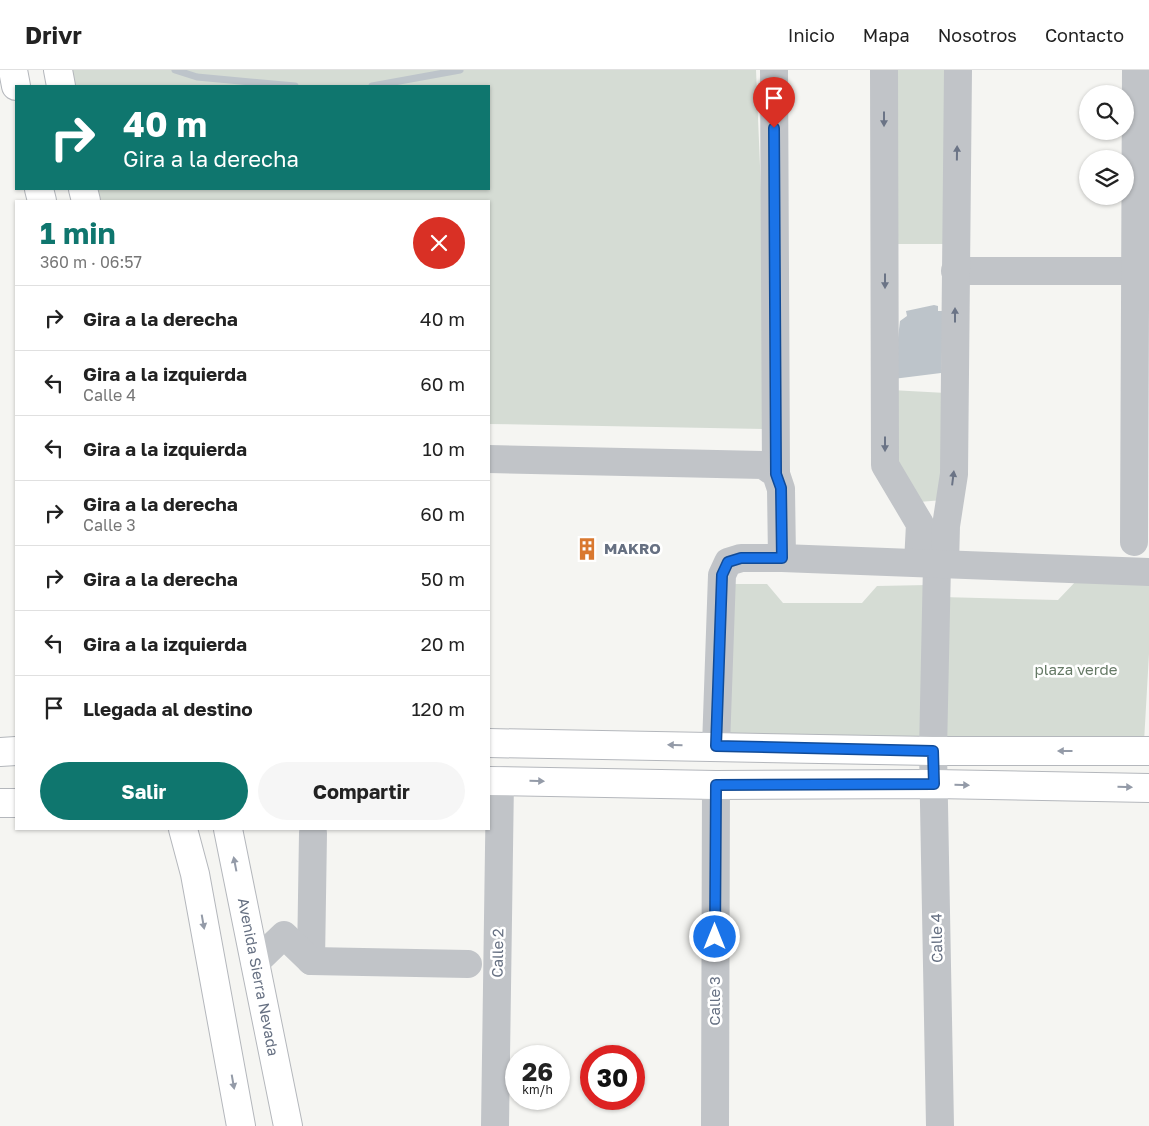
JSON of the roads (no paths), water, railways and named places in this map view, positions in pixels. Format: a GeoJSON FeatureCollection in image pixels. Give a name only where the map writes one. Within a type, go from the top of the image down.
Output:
{"type":"FeatureCollection","features":[{"type":"Feature","properties":{"kind":"main road"},"geometry":{"type":"LineString","coordinates":[[13,70],[16,85]]}},
{"type":"Feature","properties":{"kind":"main road"},"geometry":{"type":"LineString","coordinates":[[58,70],[61,85]]}},
{"type":"Feature","properties":{"kind":"main road"},"geometry":{"type":"LineString","coordinates":[[490,743],[933,751],[1149,751]]}},
{"type":"Feature","properties":{"kind":"main road"},"geometry":{"type":"LineString","coordinates":[[0,752],[15,751]]}},
{"type":"Feature","properties":{"kind":"main road"},"geometry":{"type":"LineString","coordinates":[[494,781],[716,785],[934,784],[1149,788]]}},
{"type":"Feature","properties":{"kind":"main road","name":"Avenida Sierra Nevada"},"geometry":{"type":"LineString","coordinates":[[228,830],[288,1126]]}},
{"type":"Feature","properties":{"kind":"main road"},"geometry":{"type":"LineString","coordinates":[[179,833],[195,874],[241,1126]]}},
{"type":"Feature","properties":{"kind":"street"},"geometry":{"type":"LineString","coordinates":[[774,70],[776,474],[781,488],[782,558]]}},
{"type":"Feature","properties":{"kind":"street"},"geometry":{"type":"LineString","coordinates":[[884,70],[885,465],[920,524],[933,564]]}},
{"type":"Feature","properties":{"kind":"street"},"geometry":{"type":"LineString","coordinates":[[933,564],[946,526],[954,474],[958,70]]}},
{"type":"Feature","properties":{"kind":"street"},"geometry":{"type":"LineString","coordinates":[[1134,542],[1142,271],[1136,70]]}},
{"type":"Feature","properties":{"kind":"street"},"geometry":{"type":"LineString","coordinates":[[955,271],[1142,271]]}},
{"type":"Feature","properties":{"kind":"street"},"geometry":{"type":"LineString","coordinates":[[490,459],[763,465],[776,474]]}},
{"type":"Feature","properties":{"kind":"street"},"geometry":{"type":"LineString","coordinates":[[716,746],[722,575],[728,562],[741,558],[782,558],[1149,572]]}},
{"type":"Feature","properties":{"kind":"street","name":"Calle 4"},"geometry":{"type":"LineString","coordinates":[[933,564],[933,751],[940,1126]]}},
{"type":"Feature","properties":{"kind":"street","name":"Calle 2"},"geometry":{"type":"LineString","coordinates":[[494,781],[495,1126]]}},
{"type":"Feature","properties":{"kind":"street","name":"Calle 3"},"geometry":{"type":"LineString","coordinates":[[715,1126],[716,785]]}},
{"type":"Feature","properties":{"kind":"street"},"geometry":{"type":"LineString","coordinates":[[311,961],[313,833]]}},
{"type":"Feature","properties":{"kind":"street"},"geometry":{"type":"LineString","coordinates":[[255,963],[284,935],[311,961],[468,964]]}},
{"type":"Feature","properties":{"kind":"waterway"},"geometry":{"type":"LineString","coordinates":[[175,70],[197,77],[284,85]]}},
{"type":"Feature","properties":{"kind":"waterway"},"geometry":{"type":"LineString","coordinates":[[378,85],[460,70]]}},
{"type":"Feature","properties":{"kind":"place","name":"MAKRO"},"geometry":{"type":"Point","coordinates":[587,549]}},
{"type":"Feature","properties":{"kind":"park label","name":"plaza verde"},"geometry":{"type":"Point","coordinates":[1076,670]}}]}
